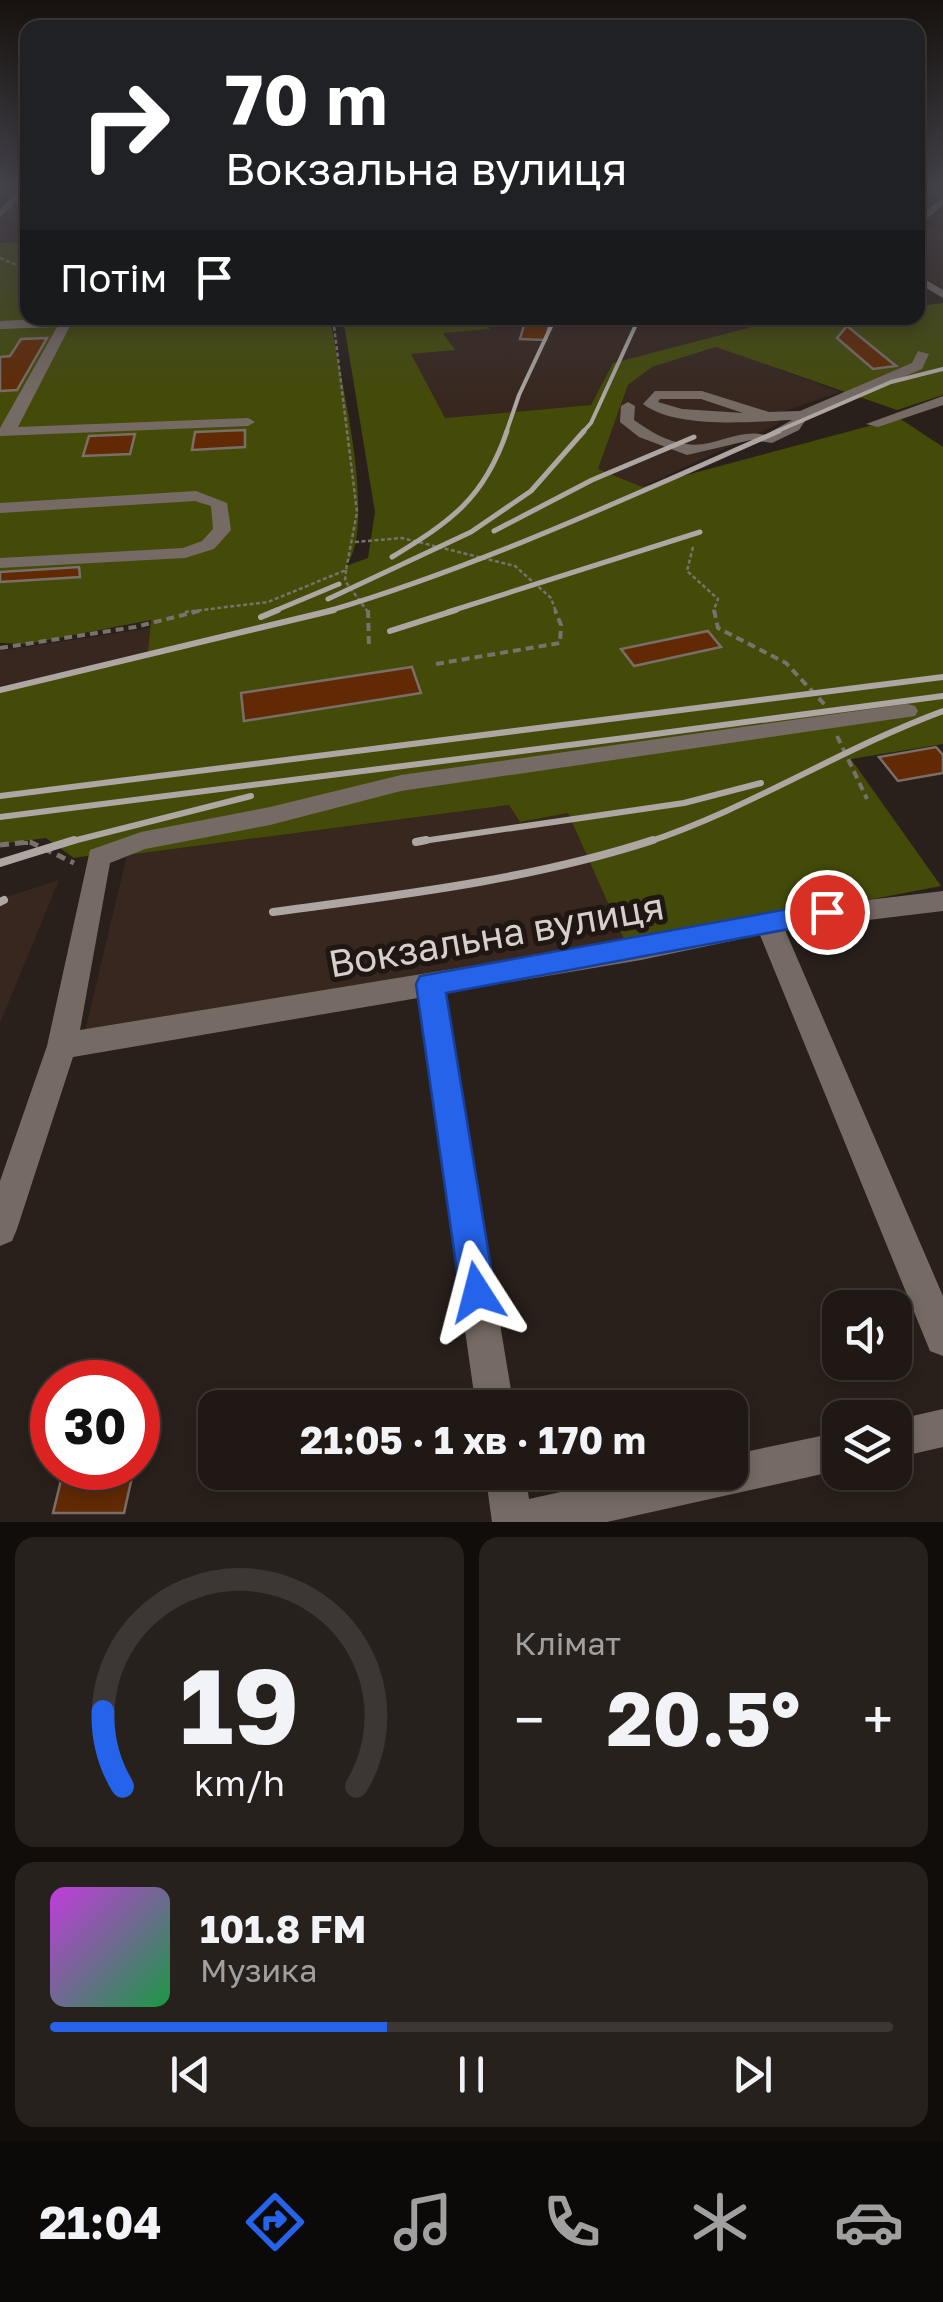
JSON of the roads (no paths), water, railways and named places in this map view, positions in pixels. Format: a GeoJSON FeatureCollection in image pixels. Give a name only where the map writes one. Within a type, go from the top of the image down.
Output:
{"type":"FeatureCollection","features":[{"type":"Feature","properties":{"kind":"street"},"geometry":{"type":"LineString","coordinates":[[4,432],[64,325]]}},
{"type":"Feature","properties":{"kind":"street"},"geometry":{"type":"LineString","coordinates":[[898,358],[942,350]]}},
{"type":"Feature","properties":{"kind":"street"},"geometry":{"type":"LineString","coordinates":[[802,415],[794,427],[767,440],[665,412],[802,415],[917,366],[923,354]]}},
{"type":"Feature","properties":{"kind":"street"},"geometry":{"type":"LineString","coordinates":[[873,424],[943,400]]}},
{"type":"Feature","properties":{"kind":"street"},"geometry":{"type":"LineString","coordinates":[[628,406],[627,422],[644,434],[687,450],[751,436]]}},
{"type":"Feature","properties":{"kind":"street"},"geometry":{"type":"LineString","coordinates":[[4,432],[248,422]]}},
{"type":"Feature","properties":{"kind":"street"},"geometry":{"type":"LineString","coordinates":[[0,508],[196,496],[219,504],[222,530],[208,545],[185,553],[0,563]]}},
{"type":"Feature","properties":{"kind":"street"},"geometry":{"type":"LineString","coordinates":[[0,1230],[62,1046],[99,857],[141,841],[270,816],[401,783],[907,712]]}},
{"type":"Feature","properties":{"kind":"street","name":"Вокзальна вулиця"},"geometry":{"type":"LineString","coordinates":[[62,1046],[641,948],[857,907],[943,902]]}},
{"type":"Feature","properties":{"kind":"street"},"geometry":{"type":"LineString","coordinates":[[768,922],[943,1338]]}},
{"type":"Feature","properties":{"kind":"street"},"geometry":{"type":"LineString","coordinates":[[430,984],[492,1390]]}},
{"type":"Feature","properties":{"kind":"street"},"geometry":{"type":"LineString","coordinates":[[912,1434],[943,1428]]}},
{"type":"Feature","properties":{"kind":"street"},"geometry":{"type":"LineString","coordinates":[[508,1490],[514,1522],[822,1455]]}},
{"type":"Feature","properties":{"kind":"railway"},"geometry":{"type":"LineString","coordinates":[[506,433],[552,325]]}},
{"type":"Feature","properties":{"kind":"railway"},"geometry":{"type":"LineString","coordinates":[[582,433],[591,423],[636,325]]}},
{"type":"Feature","properties":{"kind":"railway"},"geometry":{"type":"LineString","coordinates":[[773,433],[891,382],[943,369]]}},
{"type":"Feature","properties":{"kind":"railway"},"geometry":{"type":"LineString","coordinates":[[392,557],[432,532],[463,506],[488,474],[507,431]]}},
{"type":"Feature","properties":{"kind":"railway"},"geometry":{"type":"LineString","coordinates":[[328,599],[471,532],[531,491],[584,431]]}},
{"type":"Feature","properties":{"kind":"railway"},"geometry":{"type":"LineString","coordinates":[[325,612],[498,552],[779,431]]}},
{"type":"Feature","properties":{"kind":"railway"},"geometry":{"type":"LineString","coordinates":[[494,531],[592,480],[694,437]]}},
{"type":"Feature","properties":{"kind":"railway"},"geometry":{"type":"LineString","coordinates":[[448,612],[700,532]]}},
{"type":"Feature","properties":{"kind":"railway"},"geometry":{"type":"LineString","coordinates":[[272,612],[339,584]]}},
{"type":"Feature","properties":{"kind":"railway"},"geometry":{"type":"LineString","coordinates":[[261,617],[278,610]]}},
{"type":"Feature","properties":{"kind":"railway"},"geometry":{"type":"LineString","coordinates":[[0,690],[334,610]]}},
{"type":"Feature","properties":{"kind":"railway"},"geometry":{"type":"LineString","coordinates":[[390,631],[456,610]]}},
{"type":"Feature","properties":{"kind":"railway"},"geometry":{"type":"LineString","coordinates":[[0,796],[943,677]]}},
{"type":"Feature","properties":{"kind":"railway"},"geometry":{"type":"LineString","coordinates":[[0,817],[943,696]]}},
{"type":"Feature","properties":{"kind":"railway"},"geometry":{"type":"LineString","coordinates":[[645,843],[721,813],[943,711]]}},
{"type":"Feature","properties":{"kind":"railway"},"geometry":{"type":"LineString","coordinates":[[426,840],[416,842],[684,803],[761,783]]}},
{"type":"Feature","properties":{"kind":"railway"},"geometry":{"type":"LineString","coordinates":[[65,843],[251,796]]}},
{"type":"Feature","properties":{"kind":"railway"},"geometry":{"type":"LineString","coordinates":[[0,863],[74,840]]}},
{"type":"Feature","properties":{"kind":"railway"},"geometry":{"type":"LineString","coordinates":[[273,912],[512,876],[653,840]]}},
{"type":"Feature","properties":{"kind":"railway"},"geometry":{"type":"LineString","coordinates":[[0,902],[4,900]]}}]}
